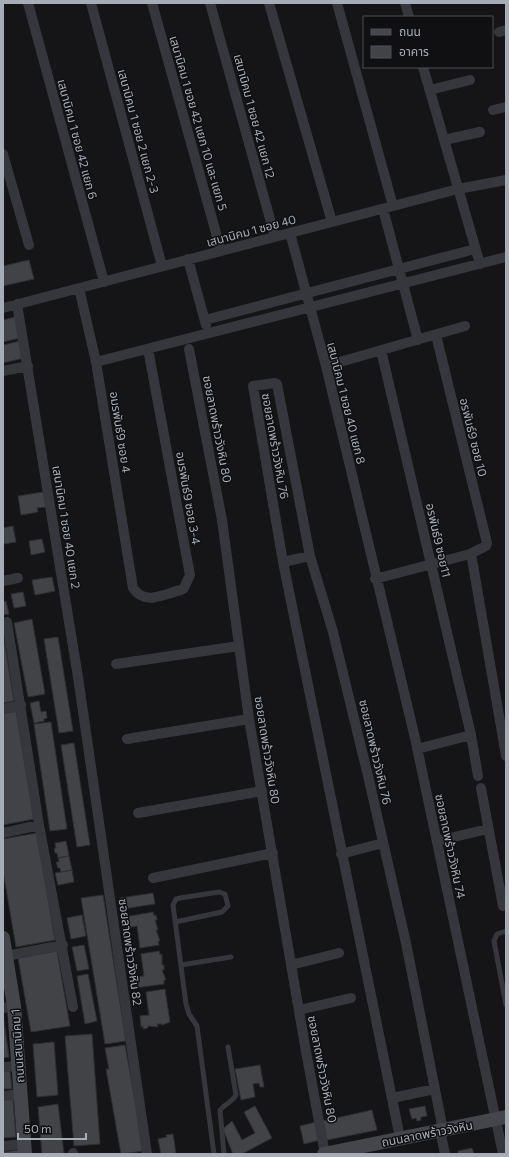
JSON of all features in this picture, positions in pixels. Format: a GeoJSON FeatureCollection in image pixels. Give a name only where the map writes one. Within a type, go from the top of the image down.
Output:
{"type":"FeatureCollection","features":[{"type":"Feature","properties":{"kind":"street","name":"เสนานิคม 1 ซอย 42 แยก 6"},"geometry":{"type":"LineString","coordinates":[[28,3],[104,282]]}},
{"type":"Feature","properties":{"kind":"street","name":"เสนานิคม 1 ซอย 2 แยก 2-3"},"geometry":{"type":"LineString","coordinates":[[91,3],[162,266]]}},
{"type":"Feature","properties":{"kind":"street","name":"เสนานิคม 1 ซอย 42 แยก 10 และ แยก 5"},"geometry":{"type":"LineString","coordinates":[[152,3],[221,251]]}},
{"type":"Feature","properties":{"kind":"street","name":"เสนานิคม 1 ซอย 42 แยก 12"},"geometry":{"type":"LineString","coordinates":[[210,3],[275,237]]}},
{"type":"Feature","properties":{"kind":"street"},"geometry":{"type":"LineString","coordinates":[[269,3],[332,222]]}},
{"type":"Feature","properties":{"kind":"street"},"geometry":{"type":"LineString","coordinates":[[337,3],[393,206]]}},
{"type":"Feature","properties":{"kind":"street"},"geometry":{"type":"LineString","coordinates":[[405,3],[409,16]]}},
{"type":"Feature","properties":{"kind":"street"},"geometry":{"type":"LineString","coordinates":[[423,68],[480,264]]}},
{"type":"Feature","properties":{"kind":"street"},"geometry":{"type":"LineString","coordinates":[[430,90],[470,80]]}},
{"type":"Feature","properties":{"kind":"street"},"geometry":{"type":"LineString","coordinates":[[493,110],[506,108]]}},
{"type":"Feature","properties":{"kind":"street"},"geometry":{"type":"LineString","coordinates":[[444,140],[480,132]]}},
{"type":"Feature","properties":{"kind":"street"},"geometry":{"type":"LineString","coordinates":[[3,154],[29,245]]}},
{"type":"Feature","properties":{"kind":"street","name":"เสนานิคม 1 ซอย 40"},"geometry":{"type":"LineString","coordinates":[[3,308],[458,189],[506,180]]}},
{"type":"Feature","properties":{"kind":"street"},"geometry":{"type":"LineString","coordinates":[[383,209],[418,340]]}},
{"type":"Feature","properties":{"kind":"street","name":"เสนานิคม 1 ซอย 40 แยก 8"},"geometry":{"type":"LineString","coordinates":[[290,233],[326,366],[375,579]]}},
{"type":"Feature","properties":{"kind":"street"},"geometry":{"type":"LineString","coordinates":[[205,320],[475,249]]}},
{"type":"Feature","properties":{"kind":"street"},"geometry":{"type":"LineString","coordinates":[[96,362],[506,257]]}},
{"type":"Feature","properties":{"kind":"street"},"geometry":{"type":"LineString","coordinates":[[188,259],[208,333]]}},
{"type":"Feature","properties":{"kind":"street","name":"อมรพันธ์9 ซอย 4"},"geometry":{"type":"LineString","coordinates":[[79,288],[96,362],[131,581]]}},
{"type":"Feature","properties":{"kind":"street","name":"เสนานิคม 1 ซอย 40 แยก 2"},"geometry":{"type":"LineString","coordinates":[[17,304],[89,754]]}},
{"type":"Feature","properties":{"kind":"street"},"geometry":{"type":"LineString","coordinates":[[326,366],[465,326]]}},
{"type":"Feature","properties":{"kind":"street","name":"อรพันธ์9 ซอย 10"},"geometry":{"type":"LineString","coordinates":[[431,564],[470,554],[486,546],[436,335]]}},
{"type":"Feature","properties":{"kind":"street","name":"อมรพันธ์9 ซอย 3-4"},"geometry":{"type":"LineString","coordinates":[[131,581],[137,594],[142,598],[149,598],[181,590],[184,588],[190,574],[148,348]]}},
{"type":"Feature","properties":{"kind":"street","name":"ซอยลาดพร้าววังหิน 80"},"geometry":{"type":"LineString","coordinates":[[189,349],[222,520],[249,719],[324,1154]]}},
{"type":"Feature","properties":{"kind":"street","name":"อรพันธ์9 ซอย11"},"geometry":{"type":"LineString","coordinates":[[381,350],[471,735],[478,776]]}},
{"type":"Feature","properties":{"kind":"street"},"geometry":{"type":"LineString","coordinates":[[3,371],[28,366]]}},
{"type":"Feature","properties":{"kind":"street","name":"ซอยลาดพร้าววังหิน 76"},"geometry":{"type":"LineString","coordinates":[[400,1138],[359,933],[341,854],[283,562],[252,386],[276,383],[310,556],[333,632],[406,943],[435,1089],[445,1154]]}},
{"type":"Feature","properties":{"kind":"street"},"geometry":{"type":"LineString","coordinates":[[283,562],[310,556]]}},
{"type":"Feature","properties":{"kind":"street"},"geometry":{"type":"LineString","coordinates":[[472,559],[506,756]]}},
{"type":"Feature","properties":{"kind":"street"},"geometry":{"type":"LineString","coordinates":[[375,579],[431,564]]}},
{"type":"Feature","properties":{"kind":"street"},"geometry":{"type":"LineString","coordinates":[[3,581],[18,578]]}},
{"type":"Feature","properties":{"kind":"street","name":"ซอยลาดพร้าววังหิน 74"},"geometry":{"type":"LineString","coordinates":[[375,579],[417,749],[501,1118],[503,1154]]}},
{"type":"Feature","properties":{"kind":"street"},"geometry":{"type":"LineString","coordinates":[[7,622],[39,825],[63,945],[73,1007]]}},
{"type":"Feature","properties":{"kind":"street"},"geometry":{"type":"LineString","coordinates":[[116,664],[238,646]]}},
{"type":"Feature","properties":{"kind":"street"},"geometry":{"type":"LineString","coordinates":[[3,709],[21,704]]}},
{"type":"Feature","properties":{"kind":"street"},"geometry":{"type":"LineString","coordinates":[[127,739],[249,719]]}},
{"type":"Feature","properties":{"kind":"street"},"geometry":{"type":"LineString","coordinates":[[417,749],[471,735]]}},
{"type":"Feature","properties":{"kind":"street","name":"ซอยลาดพร้าววังหิน 82"},"geometry":{"type":"LineString","coordinates":[[89,754],[147,1154]]}},
{"type":"Feature","properties":{"kind":"street"},"geometry":{"type":"LineString","coordinates":[[481,788],[503,906]]}},
{"type":"Feature","properties":{"kind":"street"},"geometry":{"type":"LineString","coordinates":[[138,813],[262,791]]}},
{"type":"Feature","properties":{"kind":"street"},"geometry":{"type":"LineString","coordinates":[[3,833],[39,825]]}},
{"type":"Feature","properties":{"kind":"street"},"geometry":{"type":"LineString","coordinates":[[437,841],[488,829]]}},
{"type":"Feature","properties":{"kind":"street"},"geometry":{"type":"LineString","coordinates":[[341,854],[383,843]]}},
{"type":"Feature","properties":{"kind":"street"},"geometry":{"type":"LineString","coordinates":[[154,878],[273,853]]}},
{"type":"Feature","properties":{"kind":"street","name":"ถนนเสนานิคม 1"},"geometry":{"type":"LineString","coordinates":[[3,938],[6,956],[9,1007],[21,1094],[25,1149]]}},
{"type":"Feature","properties":{"kind":"street"},"geometry":{"type":"LineString","coordinates":[[6,956],[63,945]]}},
{"type":"Feature","properties":{"kind":"street"},"geometry":{"type":"LineString","coordinates":[[291,964],[340,953]]}},
{"type":"Feature","properties":{"kind":"street"},"geometry":{"type":"LineString","coordinates":[[298,1010],[351,998]]}},
{"type":"Feature","properties":{"kind":"street"},"geometry":{"type":"LineString","coordinates":[[3,1067],[18,1066]]}},
{"type":"Feature","properties":{"kind":"street"},"geometry":{"type":"LineString","coordinates":[[392,1098],[435,1089]]}},
{"type":"Feature","properties":{"kind":"street"},"geometry":{"type":"LineString","coordinates":[[3,1096],[21,1094]]}},
{"type":"Feature","properties":{"kind":"street","name":"ถนนลาดพร้าววังหิน"},"geometry":{"type":"LineString","coordinates":[[324,1154],[501,1118]]}},
{"type":"Feature","properties":{"kind":"street"},"geometry":{"type":"LineString","coordinates":[[3,1146],[25,1149]]}},
{"type":"Feature","properties":{"kind":"lane"},"geometry":{"type":"LineString","coordinates":[[175,922],[222,912],[228,906],[225,894],[219,892],[176,899],[173,905],[175,922],[186,1004],[189,1014],[197,1026],[214,1154]]}},
{"type":"Feature","properties":{"kind":"lane"},"geometry":{"type":"LineString","coordinates":[[506,931],[497,934],[494,941],[506,1005]]}},
{"type":"Feature","properties":{"kind":"lane"},"geometry":{"type":"LineString","coordinates":[[181,965],[231,957]]}},
{"type":"Feature","properties":{"kind":"lane"},"geometry":{"type":"LineString","coordinates":[[224,1154],[220,1110],[234,1099],[236,1095],[228,1047]]}},
{"type":"Feature","properties":{"kind":"building"},"geometry":{"type":"Polygon","coordinates":[[[29,260],[34,279],[3,286],[3,266],[29,260]]]}},
{"type":"Feature","properties":{"kind":"building"},"geometry":{"type":"Polygon","coordinates":[[[15,317],[20,338],[3,342],[3,320],[15,317]]]}},
{"type":"Feature","properties":{"kind":"building"},"geometry":{"type":"Polygon","coordinates":[[[20,341],[24,358],[3,363],[3,345],[20,341]]]}},
{"type":"Feature","properties":{"kind":"building"},"geometry":{"type":"Polygon","coordinates":[[[43,492],[46,507],[37,508],[38,512],[21,515],[18,496],[43,492]]]}},
{"type":"Feature","properties":{"kind":"building"},"geometry":{"type":"Polygon","coordinates":[[[13,526],[16,542],[4,544],[3,528],[13,526]]]}},
{"type":"Feature","properties":{"kind":"building"},"geometry":{"type":"Polygon","coordinates":[[[42,539],[45,552],[31,555],[29,541],[42,539]]]}},
{"type":"Feature","properties":{"kind":"building"},"geometry":{"type":"Polygon","coordinates":[[[52,577],[55,591],[35,595],[32,580],[52,577]]]}},
{"type":"Feature","properties":{"kind":"building"},"geometry":{"type":"Polygon","coordinates":[[[23,592],[26,606],[14,608],[11,594],[23,592]]]}},
{"type":"Feature","properties":{"kind":"building"},"geometry":{"type":"Polygon","coordinates":[[[6,601],[9,614],[3,615],[3,602],[6,601]]]}},
{"type":"Feature","properties":{"kind":"building"},"geometry":{"type":"Polygon","coordinates":[[[32,619],[45,694],[28,697],[14,623],[32,619]]]}},
{"type":"Feature","properties":{"kind":"building"},"geometry":{"type":"Polygon","coordinates":[[[3,633],[14,701],[3,703],[3,633]]]}},
{"type":"Feature","properties":{"kind":"building"},"geometry":{"type":"Polygon","coordinates":[[[58,637],[73,731],[59,733],[44,639],[58,637]]]}},
{"type":"Feature","properties":{"kind":"building"},"geometry":{"type":"Polygon","coordinates":[[[39,701],[41,712],[46,711],[47,718],[44,719],[44,721],[34,723],[30,703],[39,701]]]}},
{"type":"Feature","properties":{"kind":"building"},"geometry":{"type":"Polygon","coordinates":[[[16,711],[34,819],[3,825],[3,714],[16,711]]]}},
{"type":"Feature","properties":{"kind":"building"},"geometry":{"type":"Polygon","coordinates":[[[51,722],[67,829],[50,831],[34,724],[51,722]]]}},
{"type":"Feature","properties":{"kind":"building"},"geometry":{"type":"Polygon","coordinates":[[[74,743],[90,845],[77,847],[61,745],[74,743]]]}},
{"type":"Feature","properties":{"kind":"building"},"geometry":{"type":"Polygon","coordinates":[[[37,833],[55,940],[16,947],[3,871],[3,839],[37,833]]]}},
{"type":"Feature","properties":{"kind":"building"},"geometry":{"type":"Polygon","coordinates":[[[66,841],[69,856],[58,858],[54,848],[56,848],[55,843],[66,841]]]}},
{"type":"Feature","properties":{"kind":"building"},"geometry":{"type":"Polygon","coordinates":[[[69,856],[72,870],[61,872],[56,862],[59,862],[58,858],[69,856]]]}},
{"type":"Feature","properties":{"kind":"building"},"geometry":{"type":"Polygon","coordinates":[[[72,870],[74,882],[58,885],[55,873],[72,870]]]}},
{"type":"Feature","properties":{"kind":"building"},"geometry":{"type":"Polygon","coordinates":[[[153,893],[155,904],[122,909],[120,898],[153,893]]]}},
{"type":"Feature","properties":{"kind":"building"},"geometry":{"type":"Polygon","coordinates":[[[103,895],[126,1041],[105,1044],[81,898],[103,895]]]}},
{"type":"Feature","properties":{"kind":"building"},"geometry":{"type":"Polygon","coordinates":[[[153,912],[154,916],[156,915],[157,920],[155,920],[158,930],[156,930],[160,941],[158,941],[159,945],[140,948],[137,926],[127,928],[125,917],[153,912]]]}},
{"type":"Feature","properties":{"kind":"building"},"geometry":{"type":"Polygon","coordinates":[[[82,915],[86,936],[71,939],[67,918],[82,915]]]}},
{"type":"Feature","properties":{"kind":"building"},"geometry":{"type":"Polygon","coordinates":[[[84,945],[89,969],[77,971],[72,947],[84,945]]]}},
{"type":"Feature","properties":{"kind":"building"},"geometry":{"type":"Polygon","coordinates":[[[57,951],[70,1026],[31,1032],[18,958],[57,951]]]}},
{"type":"Feature","properties":{"kind":"building"},"geometry":{"type":"Polygon","coordinates":[[[159,951],[160,955],[162,954],[162,965],[164,965],[164,970],[162,970],[166,980],[164,980],[164,984],[135,988],[134,977],[144,976],[141,954],[159,951]]]}},
{"type":"Feature","properties":{"kind":"building"},"geometry":{"type":"Polygon","coordinates":[[[88,974],[97,1021],[85,1024],[77,976],[88,974]]]}},
{"type":"Feature","properties":{"kind":"building"},"geometry":{"type":"Polygon","coordinates":[[[165,989],[170,1022],[162,1025],[157,1024],[158,1027],[148,1026],[148,1028],[143,1029],[143,1026],[141,1027],[140,1016],[149,1015],[146,992],[165,989]]]}},
{"type":"Feature","properties":{"kind":"building"},"geometry":{"type":"Polygon","coordinates":[[[3,1014],[9,1057],[3,1058],[3,1014]]]}},
{"type":"Feature","properties":{"kind":"building"},"geometry":{"type":"Polygon","coordinates":[[[92,1034],[100,1144],[74,1146],[65,1036],[92,1034]]]}},
{"type":"Feature","properties":{"kind":"building"},"geometry":{"type":"Polygon","coordinates":[[[54,1042],[58,1095],[37,1097],[33,1044],[54,1042]]]}},
{"type":"Feature","properties":{"kind":"building"},"geometry":{"type":"Polygon","coordinates":[[[125,1045],[144,1151],[121,1154],[106,1069],[109,1069],[105,1048],[125,1045]]]}},
{"type":"Feature","properties":{"kind":"building"},"geometry":{"type":"Polygon","coordinates":[[[260,1065],[264,1087],[260,1087],[259,1083],[253,1084],[255,1097],[241,1100],[235,1069],[260,1065]]]}},
{"type":"Feature","properties":{"kind":"building"},"geometry":{"type":"Polygon","coordinates":[[[10,1071],[12,1089],[3,1089],[3,1072],[10,1071]]]}},
{"type":"Feature","properties":{"kind":"building"},"geometry":{"type":"Polygon","coordinates":[[[13,1099],[16,1137],[3,1138],[3,1100],[13,1099]]]}},
{"type":"Feature","properties":{"kind":"building"},"geometry":{"type":"Polygon","coordinates":[[[58,1104],[64,1154],[42,1154],[38,1107],[58,1104]]]}},
{"type":"Feature","properties":{"kind":"building"},"geometry":{"type":"Polygon","coordinates":[[[255,1106],[272,1138],[242,1154],[233,1154],[223,1129],[232,1121],[242,1140],[255,1133],[244,1112],[255,1106]]]}},
{"type":"Feature","properties":{"kind":"building"},"geometry":{"type":"Polygon","coordinates":[[[425,1106],[427,1116],[421,1117],[421,1120],[417,1121],[416,1118],[412,1119],[409,1109],[425,1106]]]}},
{"type":"Feature","properties":{"kind":"building"},"geometry":{"type":"Polygon","coordinates":[[[372,1110],[377,1130],[327,1140],[323,1121],[372,1110]]]}},
{"type":"Feature","properties":{"kind":"building"},"geometry":{"type":"Polygon","coordinates":[[[316,1122],[320,1140],[304,1144],[300,1126],[316,1122]]]}},
{"type":"Feature","properties":{"kind":"building"},"geometry":{"type":"Polygon","coordinates":[[[173,1134],[176,1154],[161,1154],[158,1139],[167,1137],[166,1135],[173,1134]]]}},
{"type":"Feature","properties":{"kind":"building"},"geometry":{"type":"Polygon","coordinates":[[[472,1148],[474,1154],[458,1154],[458,1151],[472,1148]]]}},
{"type":"Feature","properties":{"kind":"building"},"geometry":{"type":"Polygon","coordinates":[[[18,1150],[19,1154],[3,1154],[3,1152],[18,1150]]]}}]}
